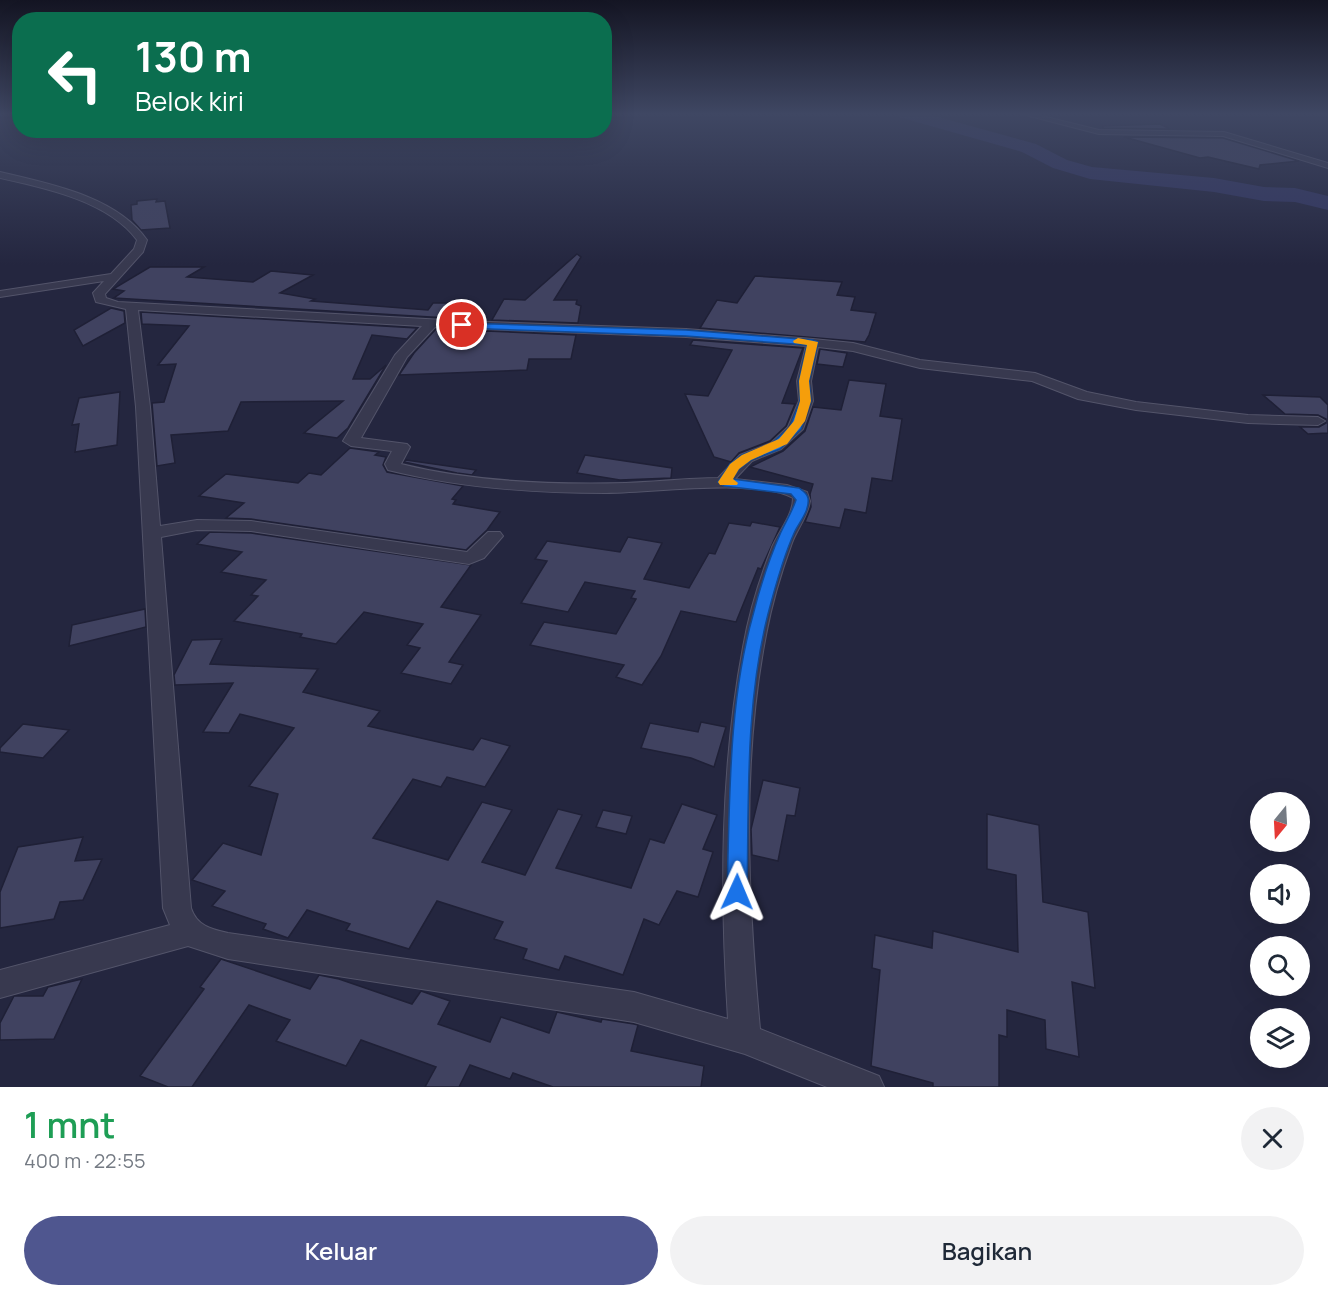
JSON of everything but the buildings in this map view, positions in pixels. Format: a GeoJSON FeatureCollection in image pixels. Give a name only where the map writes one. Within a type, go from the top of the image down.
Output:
{"type":"FeatureCollection","features":[{"type":"Feature","properties":{"kind":"street"},"geometry":{"type":"LineString","coordinates":[[0,175],[39,183],[74,196],[106,211],[139,233],[142,246],[98,297],[106,302],[132,306],[430,324],[686,333],[813,342],[853,347],[920,364],[1035,377],[1089,398],[1136,406],[1206,415],[1318,421]]}},
{"type":"Feature","properties":{"kind":"street"},"geometry":{"type":"LineString","coordinates":[[0,294],[117,276]]}},
{"type":"Feature","properties":{"kind":"street"},"geometry":{"type":"LineString","coordinates":[[132,306],[139,354],[153,533],[177,908],[182,924],[190,933],[228,946],[634,1006],[745,1039],[868,1087]]}},
{"type":"Feature","properties":{"kind":"street"},"geometry":{"type":"LineString","coordinates":[[430,324],[402,354],[351,441],[402,447],[393,464],[394,467],[469,479],[549,486],[608,488],[724,482],[794,491],[801,496],[799,514],[788,531],[760,616],[748,676],[738,819],[736,940],[745,1039]]}},
{"type":"Feature","properties":{"kind":"street"},"geometry":{"type":"LineString","coordinates":[[724,482],[735,467],[746,458],[776,446],[795,429],[806,401],[804,381],[813,342]]}},
{"type":"Feature","properties":{"kind":"street"},"geometry":{"type":"LineString","coordinates":[[153,533],[197,525],[250,526],[470,558],[478,554],[494,536]]}},
{"type":"Feature","properties":{"kind":"street"},"geometry":{"type":"LineString","coordinates":[[0,984],[190,933]]}},
{"type":"Feature","properties":{"kind":"waterway"},"geometry":{"type":"LineString","coordinates":[[1059,164],[1090,173],[1214,185],[1264,194],[1295,195],[1328,203]]}},
{"type":"Feature","properties":{"kind":"slow traffic"},"geometry":{"type":"LineString","coordinates":[[732,483],[724,482],[735,467],[746,458],[783,441],[795,429],[799,421],[806,401],[804,381],[813,342],[798,341]]}},
{"type":"Feature","properties":{"kind":"route"},"geometry":{"type":"LineString","coordinates":[[462,325],[686,333],[813,342],[804,381],[806,401],[795,429],[776,446],[746,458],[735,467],[724,482],[794,491],[801,496],[802,500],[799,514],[788,531],[760,616],[748,676],[738,819],[737,892]]}}]}
